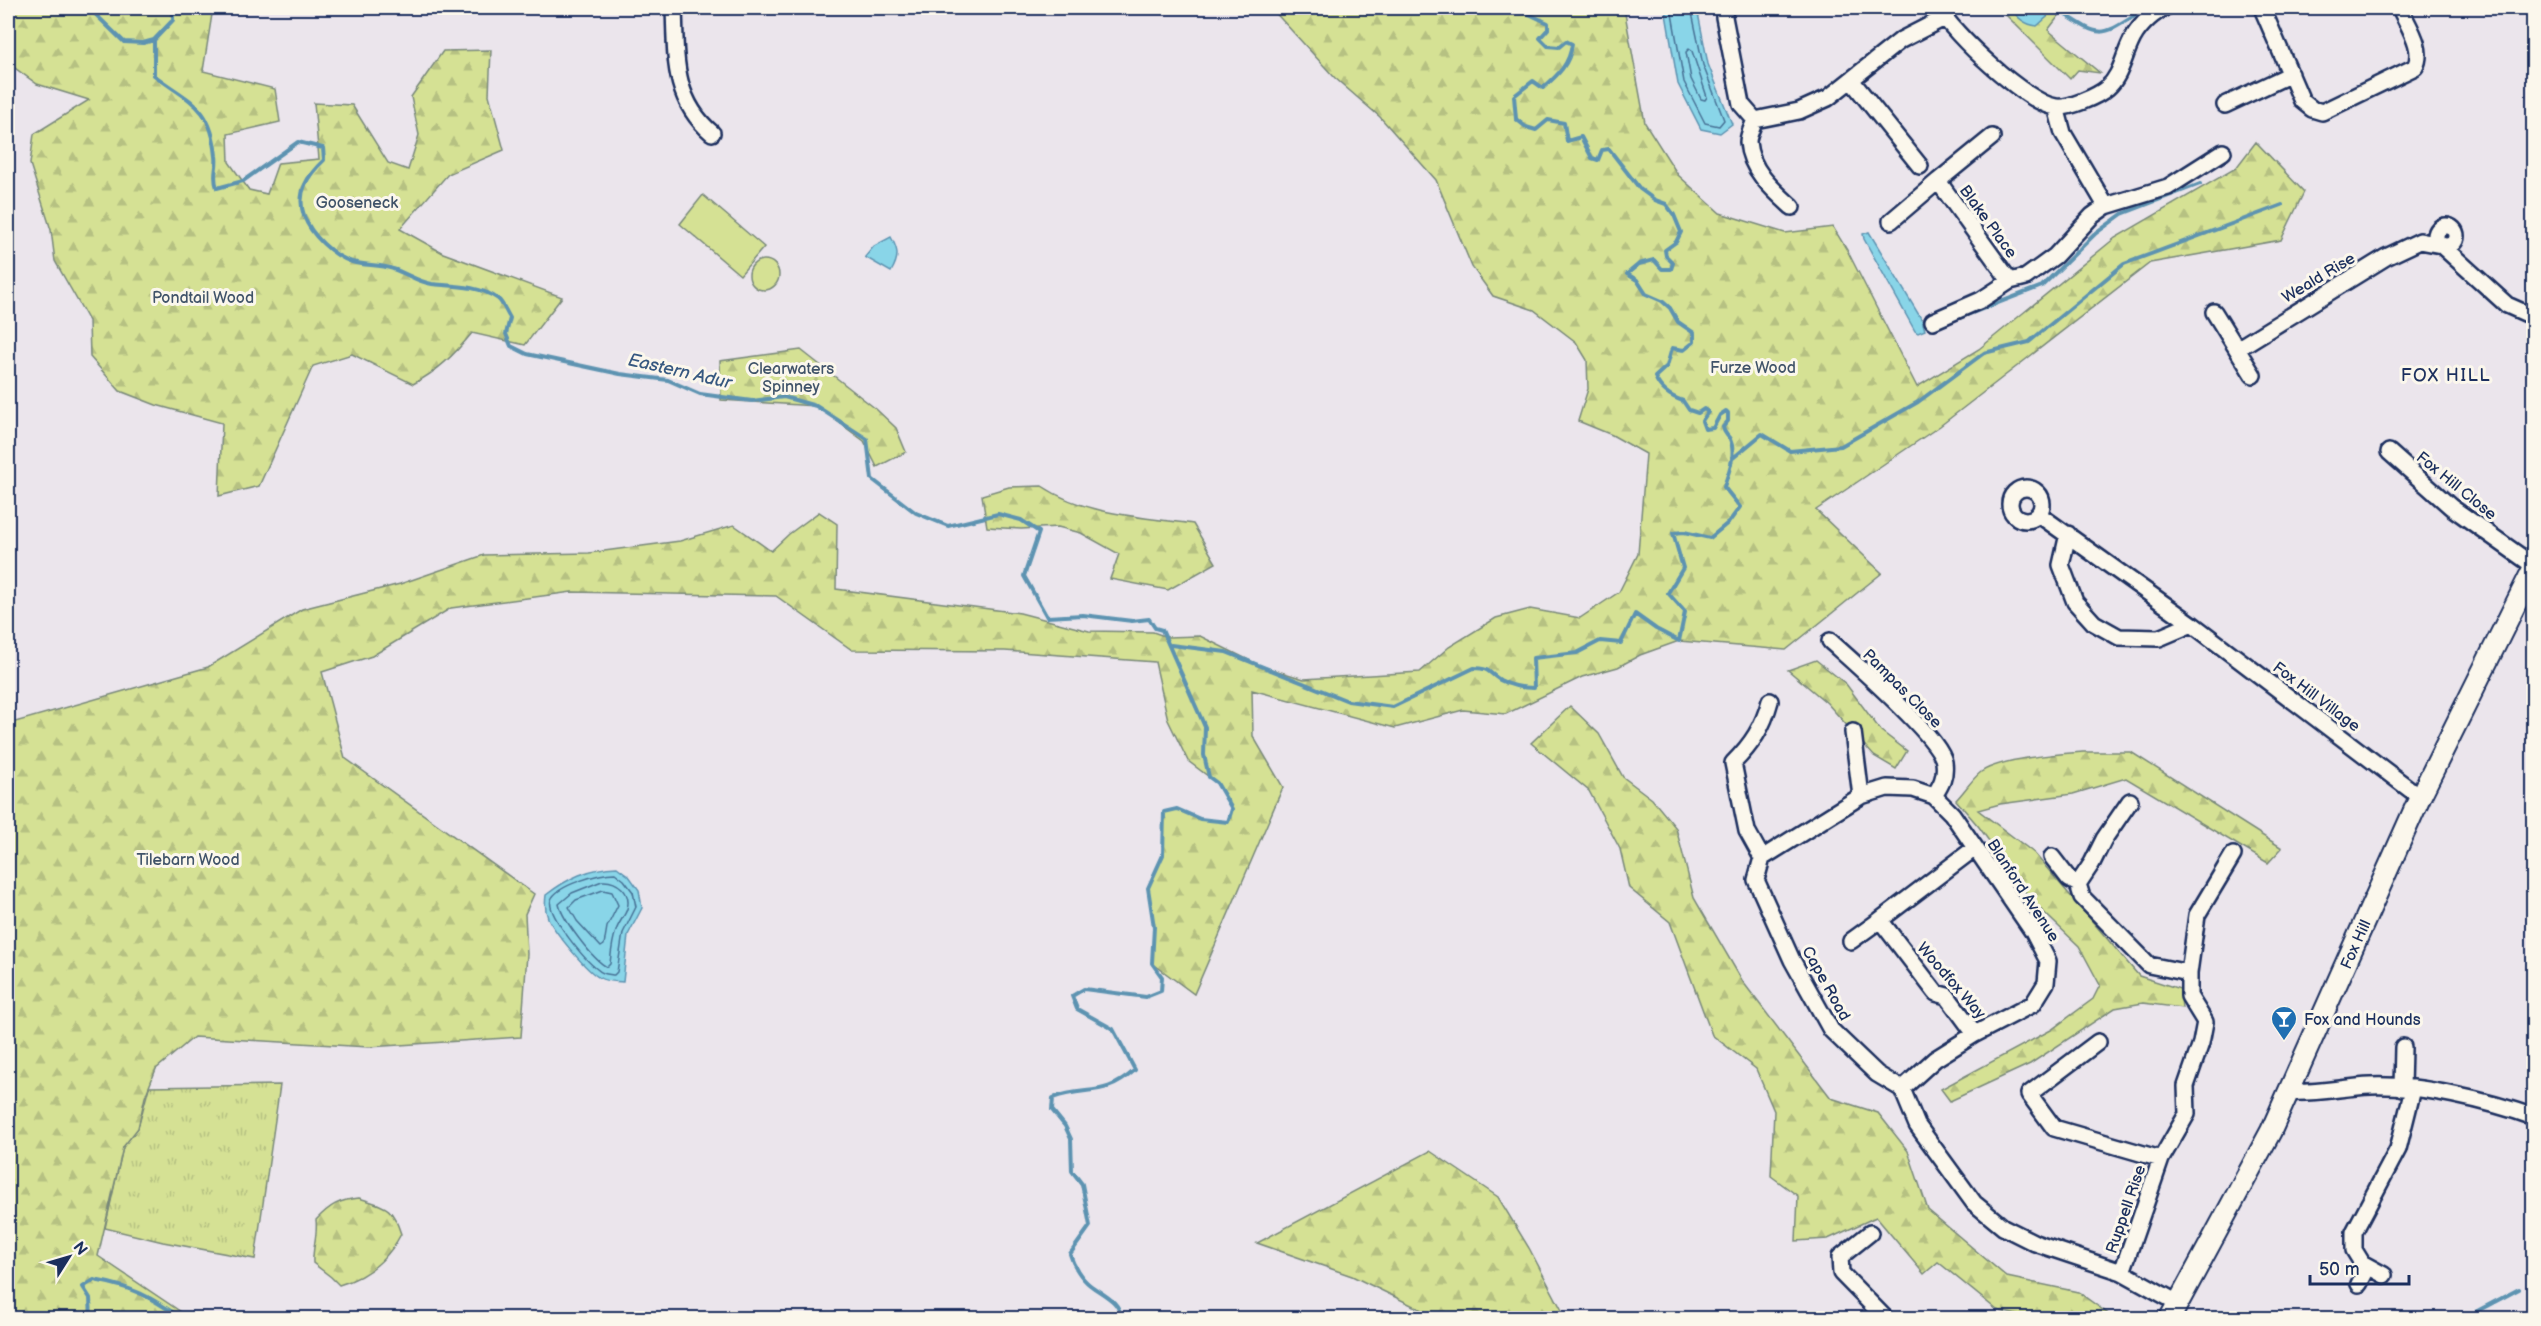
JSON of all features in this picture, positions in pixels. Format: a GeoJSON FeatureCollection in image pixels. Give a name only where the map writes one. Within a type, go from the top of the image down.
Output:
{"type":"FeatureCollection","features":[{"type":"Feature","properties":{"kind":"main road","name":"Fox Hill"},"geometry":{"type":"LineString","coordinates":[[2174,1311],[2258,1156],[2289,1092],[2420,797],[2534,566]]}},
{"type":"Feature","properties":{"kind":"street"},"geometry":{"type":"LineString","coordinates":[[674,8],[676,69],[683,93],[699,121],[712,133]]}},
{"type":"Feature","properties":{"kind":"street"},"geometry":{"type":"LineString","coordinates":[[1725,8],[1724,17],[1741,104],[1755,120]]}},
{"type":"Feature","properties":{"kind":"street"},"geometry":{"type":"LineString","coordinates":[[1755,120],[1799,111],[1828,98],[1901,40],[1942,13],[1970,47],[2040,102],[2056,108],[2073,105],[2106,89],[2116,77],[2131,41],[2152,14],[2164,8]]}},
{"type":"Feature","properties":{"kind":"street"},"geometry":{"type":"LineString","coordinates":[[2262,8],[2302,101],[2312,110],[2322,112],[2415,67],[2419,60],[2419,51],[2400,8]]}},
{"type":"Feature","properties":{"kind":"street"},"geometry":{"type":"LineString","coordinates":[[2225,105],[2290,74]]}},
{"type":"Feature","properties":{"kind":"street"},"geometry":{"type":"LineString","coordinates":[[1851,80],[1920,166]]}},
{"type":"Feature","properties":{"kind":"street"},"geometry":{"type":"LineString","coordinates":[[2056,108],[2063,133],[2106,206]]}},
{"type":"Feature","properties":{"kind":"street"},"geometry":{"type":"LineString","coordinates":[[1755,120],[1748,141],[1755,167],[1774,191],[1792,207]]}},
{"type":"Feature","properties":{"kind":"street","name":"Blake Place"},"geometry":{"type":"LineString","coordinates":[[1891,221],[1992,137]]}},
{"type":"Feature","properties":{"kind":"street"},"geometry":{"type":"LineString","coordinates":[[1933,321],[1981,300],[2010,281],[2026,277],[2055,256],[2092,216],[2106,206],[2168,186],[2223,152]]}},
{"type":"Feature","properties":{"kind":"street","name":"Blake Place"},"geometry":{"type":"LineString","coordinates":[[1938,181],[2010,281]]}},
{"type":"Feature","properties":{"kind":"street","name":"Weald Rise"},"geometry":{"type":"LineString","coordinates":[[2237,349],[2376,263],[2420,241],[2439,228],[2436,237],[2450,248]]}},
{"type":"Feature","properties":{"kind":"street"},"geometry":{"type":"LineString","coordinates":[[2420,241],[2450,248],[2507,305],[2534,316]]}},
{"type":"Feature","properties":{"kind":"street"},"geometry":{"type":"LineString","coordinates":[[2214,312],[2253,375]]}},
{"type":"Feature","properties":{"kind":"street","name":"Fox Hill Close"},"geometry":{"type":"LineString","coordinates":[[2389,452],[2451,507],[2534,566]]}},
{"type":"Feature","properties":{"kind":"street","name":"Fox Hill Village"},"geometry":{"type":"LineString","coordinates":[[2038,514],[2192,624],[2420,797]]}},
{"type":"Feature","properties":{"kind":"street"},"geometry":{"type":"LineString","coordinates":[[2068,534],[2061,565],[2075,602],[2094,623],[2119,637],[2159,638],[2192,624]]}},
{"type":"Feature","properties":{"kind":"street","name":"Pampas Close"},"geometry":{"type":"LineString","coordinates":[[1830,641],[1899,705],[1944,760],[1944,781],[1934,796]]}},
{"type":"Feature","properties":{"kind":"street"},"geometry":{"type":"LineString","coordinates":[[1770,701],[1764,722],[1751,745],[1733,763],[1747,831],[1762,858],[1861,796],[1887,788],[1913,789],[1934,796]]}},
{"type":"Feature","properties":{"kind":"street"},"geometry":{"type":"LineString","coordinates":[[1853,732],[1861,796]]}},
{"type":"Feature","properties":{"kind":"street","name":"Blanford Avenue"},"geometry":{"type":"LineString","coordinates":[[1902,1089],[1935,1059],[2033,1004],[2046,983],[2048,961],[2033,932],[1952,814],[1934,796]]}},
{"type":"Feature","properties":{"kind":"street"},"geometry":{"type":"LineString","coordinates":[[2078,884],[2092,864],[2104,839],[2130,801]]}},
{"type":"Feature","properties":{"kind":"street"},"geometry":{"type":"LineString","coordinates":[[1851,941],[1975,848]]}},
{"type":"Feature","properties":{"kind":"street","name":"Ruppell Rise"},"geometry":{"type":"LineString","coordinates":[[2122,1272],[2161,1159],[2187,1114],[2186,1086],[2201,1043],[2205,1022],[2190,996],[2189,973],[2197,915],[2233,855]]}},
{"type":"Feature","properties":{"kind":"street"},"geometry":{"type":"LineString","coordinates":[[2052,857],[2069,879],[2078,884],[2082,897],[2149,965],[2189,973]]}},
{"type":"Feature","properties":{"kind":"street","name":"Cape Road"},"geometry":{"type":"LineString","coordinates":[[1762,858],[1756,880],[1792,960],[1831,1030],[1877,1074],[1902,1089]]}},
{"type":"Feature","properties":{"kind":"street","name":"Woodfox Way"},"geometry":{"type":"LineString","coordinates":[[1880,920],[1936,993],[1947,996],[1976,1034]]}},
{"type":"Feature","properties":{"kind":"street","name":"Ruppell Rise"},"geometry":{"type":"LineString","coordinates":[[2098,1041],[2029,1094],[2054,1128],[2161,1159]]}},
{"type":"Feature","properties":{"kind":"street"},"geometry":{"type":"LineString","coordinates":[[2384,1275],[2362,1263],[2354,1250],[2354,1232],[2398,1149],[2408,1088],[2403,1047]]}},
{"type":"Feature","properties":{"kind":"street"},"geometry":{"type":"LineString","coordinates":[[2289,1092],[2312,1094],[2371,1086],[2408,1088],[2511,1109],[2534,1117]]}},
{"type":"Feature","properties":{"kind":"street"},"geometry":{"type":"LineString","coordinates":[[1902,1089],[1917,1125],[1974,1203],[2003,1227],[2035,1243],[2122,1272],[2174,1311]]}},
{"type":"Feature","properties":{"kind":"street"},"geometry":{"type":"LineString","coordinates":[[1870,1233],[1840,1257],[1841,1273],[1885,1318]]}},
{"type":"Feature","properties":{"kind":"street"},"geometry":{"type":"LineString","coordinates":[[2359,1284],[2368,1267]]}},
{"type":"Feature","properties":{"kind":"green space","name":"Pondtail Wood"},"geometry":{"type":"Polygon","coordinates":[[[8,8],[213,8],[203,71],[275,89],[280,122],[228,134],[229,162],[249,190],[267,194],[278,163],[319,159],[314,103],[352,105],[388,163],[408,170],[419,135],[411,97],[443,51],[491,50],[489,95],[504,150],[448,174],[400,229],[443,253],[562,297],[525,345],[472,333],[445,362],[413,384],[352,354],[313,366],[259,486],[219,496],[222,423],[156,405],[120,391],[90,357],[89,321],[55,261],[51,230],[30,164],[34,134],[89,100],[37,84],[8,63],[8,8]]]}},
{"type":"Feature","properties":{"kind":"green space"},"geometry":{"type":"Polygon","coordinates":[[[1271,8],[1624,8],[1645,123],[1678,175],[1720,213],[1785,233],[1833,227],[1917,387],[1979,349],[2115,238],[2236,168],[2256,142],[2304,192],[2281,240],[2150,263],[1940,426],[1816,510],[1882,573],[1786,650],[1679,641],[1640,655],[1618,667],[1582,677],[1506,714],[1463,710],[1395,728],[1252,690],[1253,736],[1283,787],[1194,994],[1152,963],[1154,927],[1148,888],[1163,855],[1164,812],[1177,809],[1200,819],[1227,822],[1232,809],[1217,783],[1188,761],[1168,720],[1155,662],[1005,651],[852,650],[776,596],[572,592],[451,608],[372,656],[322,672],[345,758],[534,894],[525,914],[527,954],[521,1037],[369,1047],[194,1037],[156,1069],[145,1097],[138,1128],[123,1147],[98,1256],[190,1318],[8,1318],[8,724],[208,667],[302,609],[400,584],[484,555],[589,553],[680,541],[734,525],[771,551],[789,534],[819,512],[837,524],[836,589],[1020,613],[1089,631],[1153,632],[1167,637],[1200,636],[1261,666],[1304,679],[1420,672],[1449,647],[1496,618],[1530,609],[1580,618],[1619,592],[1638,554],[1646,454],[1612,435],[1578,421],[1588,389],[1587,360],[1576,342],[1534,310],[1493,296],[1472,267],[1436,180],[1380,117],[1335,78],[1271,8]]]}},
{"type":"Feature","properties":{"kind":"green space"},"geometry":{"type":"Polygon","coordinates":[[[1999,8],[2013,8],[2014,12],[2047,17],[2050,8],[2065,8],[2048,30],[2100,73],[2078,70],[2070,79],[1999,8]]]}},
{"type":"Feature","properties":{"kind":"green space"},"geometry":{"type":"Polygon","coordinates":[[[703,195],[764,247],[740,275],[680,224],[703,195]]]}},
{"type":"Feature","properties":{"kind":"green space"},"geometry":{"type":"Polygon","coordinates":[[[764,260],[775,264],[779,275],[775,286],[764,290],[753,286],[749,275],[753,264],[764,260]]]}},
{"type":"Feature","properties":{"kind":"green space","name":"Clearwaters Spinney"},"geometry":{"type":"Polygon","coordinates":[[[801,350],[876,409],[896,428],[906,452],[877,467],[864,441],[816,406],[721,400],[720,361],[801,350]]]}},
{"type":"Feature","properties":{"kind":"green space"},"geometry":{"type":"Polygon","coordinates":[[[1042,486],[1059,496],[1095,509],[1134,517],[1193,524],[1216,563],[1168,590],[1110,579],[1119,554],[1081,533],[1058,527],[1021,529],[987,527],[982,495],[1009,487],[1042,486]]]}},
{"type":"Feature","properties":{"kind":"green space"},"geometry":{"type":"Polygon","coordinates":[[[1816,660],[1846,684],[1881,731],[1907,751],[1896,769],[1874,756],[1827,703],[1788,670],[1816,660]]]}},
{"type":"Feature","properties":{"kind":"green space"},"geometry":{"type":"Polygon","coordinates":[[[1570,706],[1599,734],[1623,777],[1652,799],[1676,828],[1694,898],[1743,982],[1831,1098],[1878,1113],[1908,1151],[1928,1210],[2007,1277],[2078,1292],[2114,1318],[2029,1318],[1997,1310],[1938,1262],[1924,1274],[1876,1217],[1828,1239],[1796,1241],[1798,1196],[1771,1176],[1774,1111],[1756,1069],[1712,1035],[1670,922],[1629,888],[1620,849],[1589,791],[1531,743],[1570,706]]]}},
{"type":"Feature","properties":{"kind":"green space"},"geometry":{"type":"Polygon","coordinates":[[[2083,752],[2131,752],[2282,848],[2268,863],[2126,778],[2073,794],[2000,804],[1978,810],[2034,853],[2139,976],[2180,989],[2182,1008],[2143,1003],[2115,1008],[2030,1064],[1950,1101],[1941,1089],[2051,1030],[2093,999],[2100,985],[2079,946],[2032,901],[1979,827],[1956,800],[1981,772],[1990,767],[2030,758],[2083,752]]]}},
{"type":"Feature","properties":{"kind":"green space"},"geometry":{"type":"Polygon","coordinates":[[[280,1085],[255,1259],[163,1242],[105,1228],[123,1147],[138,1128],[149,1087],[280,1085]]]}},
{"type":"Feature","properties":{"kind":"green space"},"geometry":{"type":"Polygon","coordinates":[[[1430,1151],[1498,1197],[1529,1248],[1566,1318],[1438,1318],[1352,1276],[1257,1243],[1430,1151]]]}},
{"type":"Feature","properties":{"kind":"green space"},"geometry":{"type":"Polygon","coordinates":[[[359,1198],[387,1209],[395,1218],[401,1234],[383,1260],[375,1267],[339,1285],[313,1263],[316,1220],[335,1204],[359,1198]]]}},
{"type":"Feature","properties":{"kind":"water"},"geometry":{"type":"Polygon","coordinates":[[[1665,8],[1697,8],[1708,64],[1732,124],[1720,133],[1701,129],[1678,84],[1665,8]]]}},
{"type":"Feature","properties":{"kind":"water"},"geometry":{"type":"Polygon","coordinates":[[[2013,8],[2050,8],[2047,17],[2037,26],[2022,20],[2013,8]]]}},
{"type":"Feature","properties":{"kind":"water"},"geometry":{"type":"Polygon","coordinates":[[[1869,232],[1922,320],[1925,330],[1918,333],[1915,331],[1864,239],[1863,234],[1869,232]]]}},
{"type":"Feature","properties":{"kind":"water"},"geometry":{"type":"Polygon","coordinates":[[[891,237],[897,254],[896,263],[891,272],[865,257],[874,246],[891,237]]]}},
{"type":"Feature","properties":{"kind":"water"},"geometry":{"type":"Polygon","coordinates":[[[617,867],[629,876],[639,890],[642,908],[628,935],[623,982],[602,979],[587,968],[551,924],[546,906],[546,895],[571,879],[597,869],[617,867]]]}},
{"type":"Feature","properties":{"kind":"waterway"},"geometry":{"type":"LineString","coordinates":[[89,8],[124,42],[143,43],[154,40]]}},
{"type":"Feature","properties":{"kind":"waterway","name":"Eastern Adur"},"geometry":{"type":"LineString","coordinates":[[173,8],[173,20],[154,40],[154,75],[196,106],[209,125],[216,160],[217,188],[243,181],[298,142],[323,148],[324,160],[305,185],[302,207],[312,230],[337,255],[352,262],[388,267],[427,283],[466,287],[491,294],[500,301],[510,318],[506,334],[511,346],[527,354],[620,374],[668,380],[700,394],[752,401],[784,397],[816,406],[867,439],[872,479],[916,513],[948,526],[998,514],[1021,520],[1039,532],[1024,576],[1047,617],[1083,615],[1132,621],[1149,619],[1155,628],[1162,630],[1205,727],[1204,755],[1209,777],[1217,783],[1232,809],[1228,822],[1200,819],[1177,809],[1164,812],[1163,855],[1148,888],[1154,927],[1152,963],[1162,977],[1161,991],[1146,997],[1084,989],[1072,996],[1077,1009],[1113,1029],[1135,1070],[1113,1085],[1053,1098],[1052,1110],[1065,1126],[1071,1139],[1072,1171],[1082,1184],[1090,1226],[1070,1254],[1071,1258],[1087,1282],[1118,1307],[1121,1318]]}},
{"type":"Feature","properties":{"kind":"waterway"},"geometry":{"type":"LineString","coordinates":[[1171,645],[1226,652],[1348,701],[1393,707],[1474,668],[1486,670],[1508,684],[1534,688],[1533,658],[1577,653],[1600,641],[1621,643],[1635,614],[1656,629],[1679,641],[1685,612],[1668,593],[1683,568],[1673,533],[1684,532],[1710,538],[1729,522],[1740,507],[1724,487],[1733,451],[1730,439],[1723,427],[1728,421],[1728,413],[1726,411],[1720,415],[1713,428],[1705,429],[1702,421],[1708,412],[1704,409],[1698,413],[1689,410],[1683,401],[1663,389],[1655,377],[1667,366],[1672,348],[1684,350],[1694,342],[1694,333],[1678,322],[1670,308],[1662,301],[1646,294],[1637,280],[1627,274],[1639,264],[1654,260],[1662,269],[1671,269],[1673,263],[1666,256],[1665,250],[1676,242],[1681,232],[1674,215],[1666,204],[1655,200],[1640,189],[1609,149],[1602,150],[1598,160],[1592,158],[1581,137],[1567,141],[1564,123],[1548,120],[1536,130],[1526,127],[1516,119],[1514,96],[1533,81],[1543,88],[1562,69],[1571,51],[1572,44],[1566,41],[1559,47],[1548,46],[1540,38],[1548,29],[1548,23],[1529,14],[1535,8]]}},
{"type":"Feature","properties":{"kind":"waterway"},"geometry":{"type":"LineString","coordinates":[[2055,8],[2083,26],[2101,32],[2119,26],[2147,8]]}},
{"type":"Feature","properties":{"kind":"waterway"},"geometry":{"type":"LineString","coordinates":[[1941,325],[2042,286],[2095,234],[2122,214],[2200,184]]}},
{"type":"Feature","properties":{"kind":"waterway"},"geometry":{"type":"LineString","coordinates":[[1733,458],[1762,434],[1790,451],[1841,446],[1918,402],[1984,353],[2029,342],[2124,264],[2282,205]]}},
{"type":"Feature","properties":{"kind":"waterway","name":"Eastern Adur"},"geometry":{"type":"LineString","coordinates":[[91,1318],[90,1298],[83,1287],[94,1280],[140,1293],[181,1318]]}},
{"type":"Feature","properties":{"kind":"waterway"},"geometry":{"type":"LineString","coordinates":[[2464,1318],[2519,1289]]}},
{"type":"Feature","properties":{"kind":"waterway","name":"Eastern Adur"},"geometry":{"type":"LineString","coordinates":[[42,1318],[65,1318]]}},
{"type":"Feature","properties":{"kind":"place","name":"Fox and Hounds"},"geometry":{"type":"Point","coordinates":[2284,1042]}},
{"type":"Feature","properties":{"kind":"district","name":"FOX HILL"},"geometry":{"type":"Point","coordinates":[2446,375]}},
{"type":"Feature","properties":{"kind":"park label","name":"Gooseneck"},"geometry":{"type":"Point","coordinates":[357,202]}},
{"type":"Feature","properties":{"kind":"park label","name":"Furze Wood"},"geometry":{"type":"Point","coordinates":[1753,367]}},
{"type":"Feature","properties":{"kind":"park label","name":"Tilebarn Wood"},"geometry":{"type":"Point","coordinates":[188,859]}}]}
